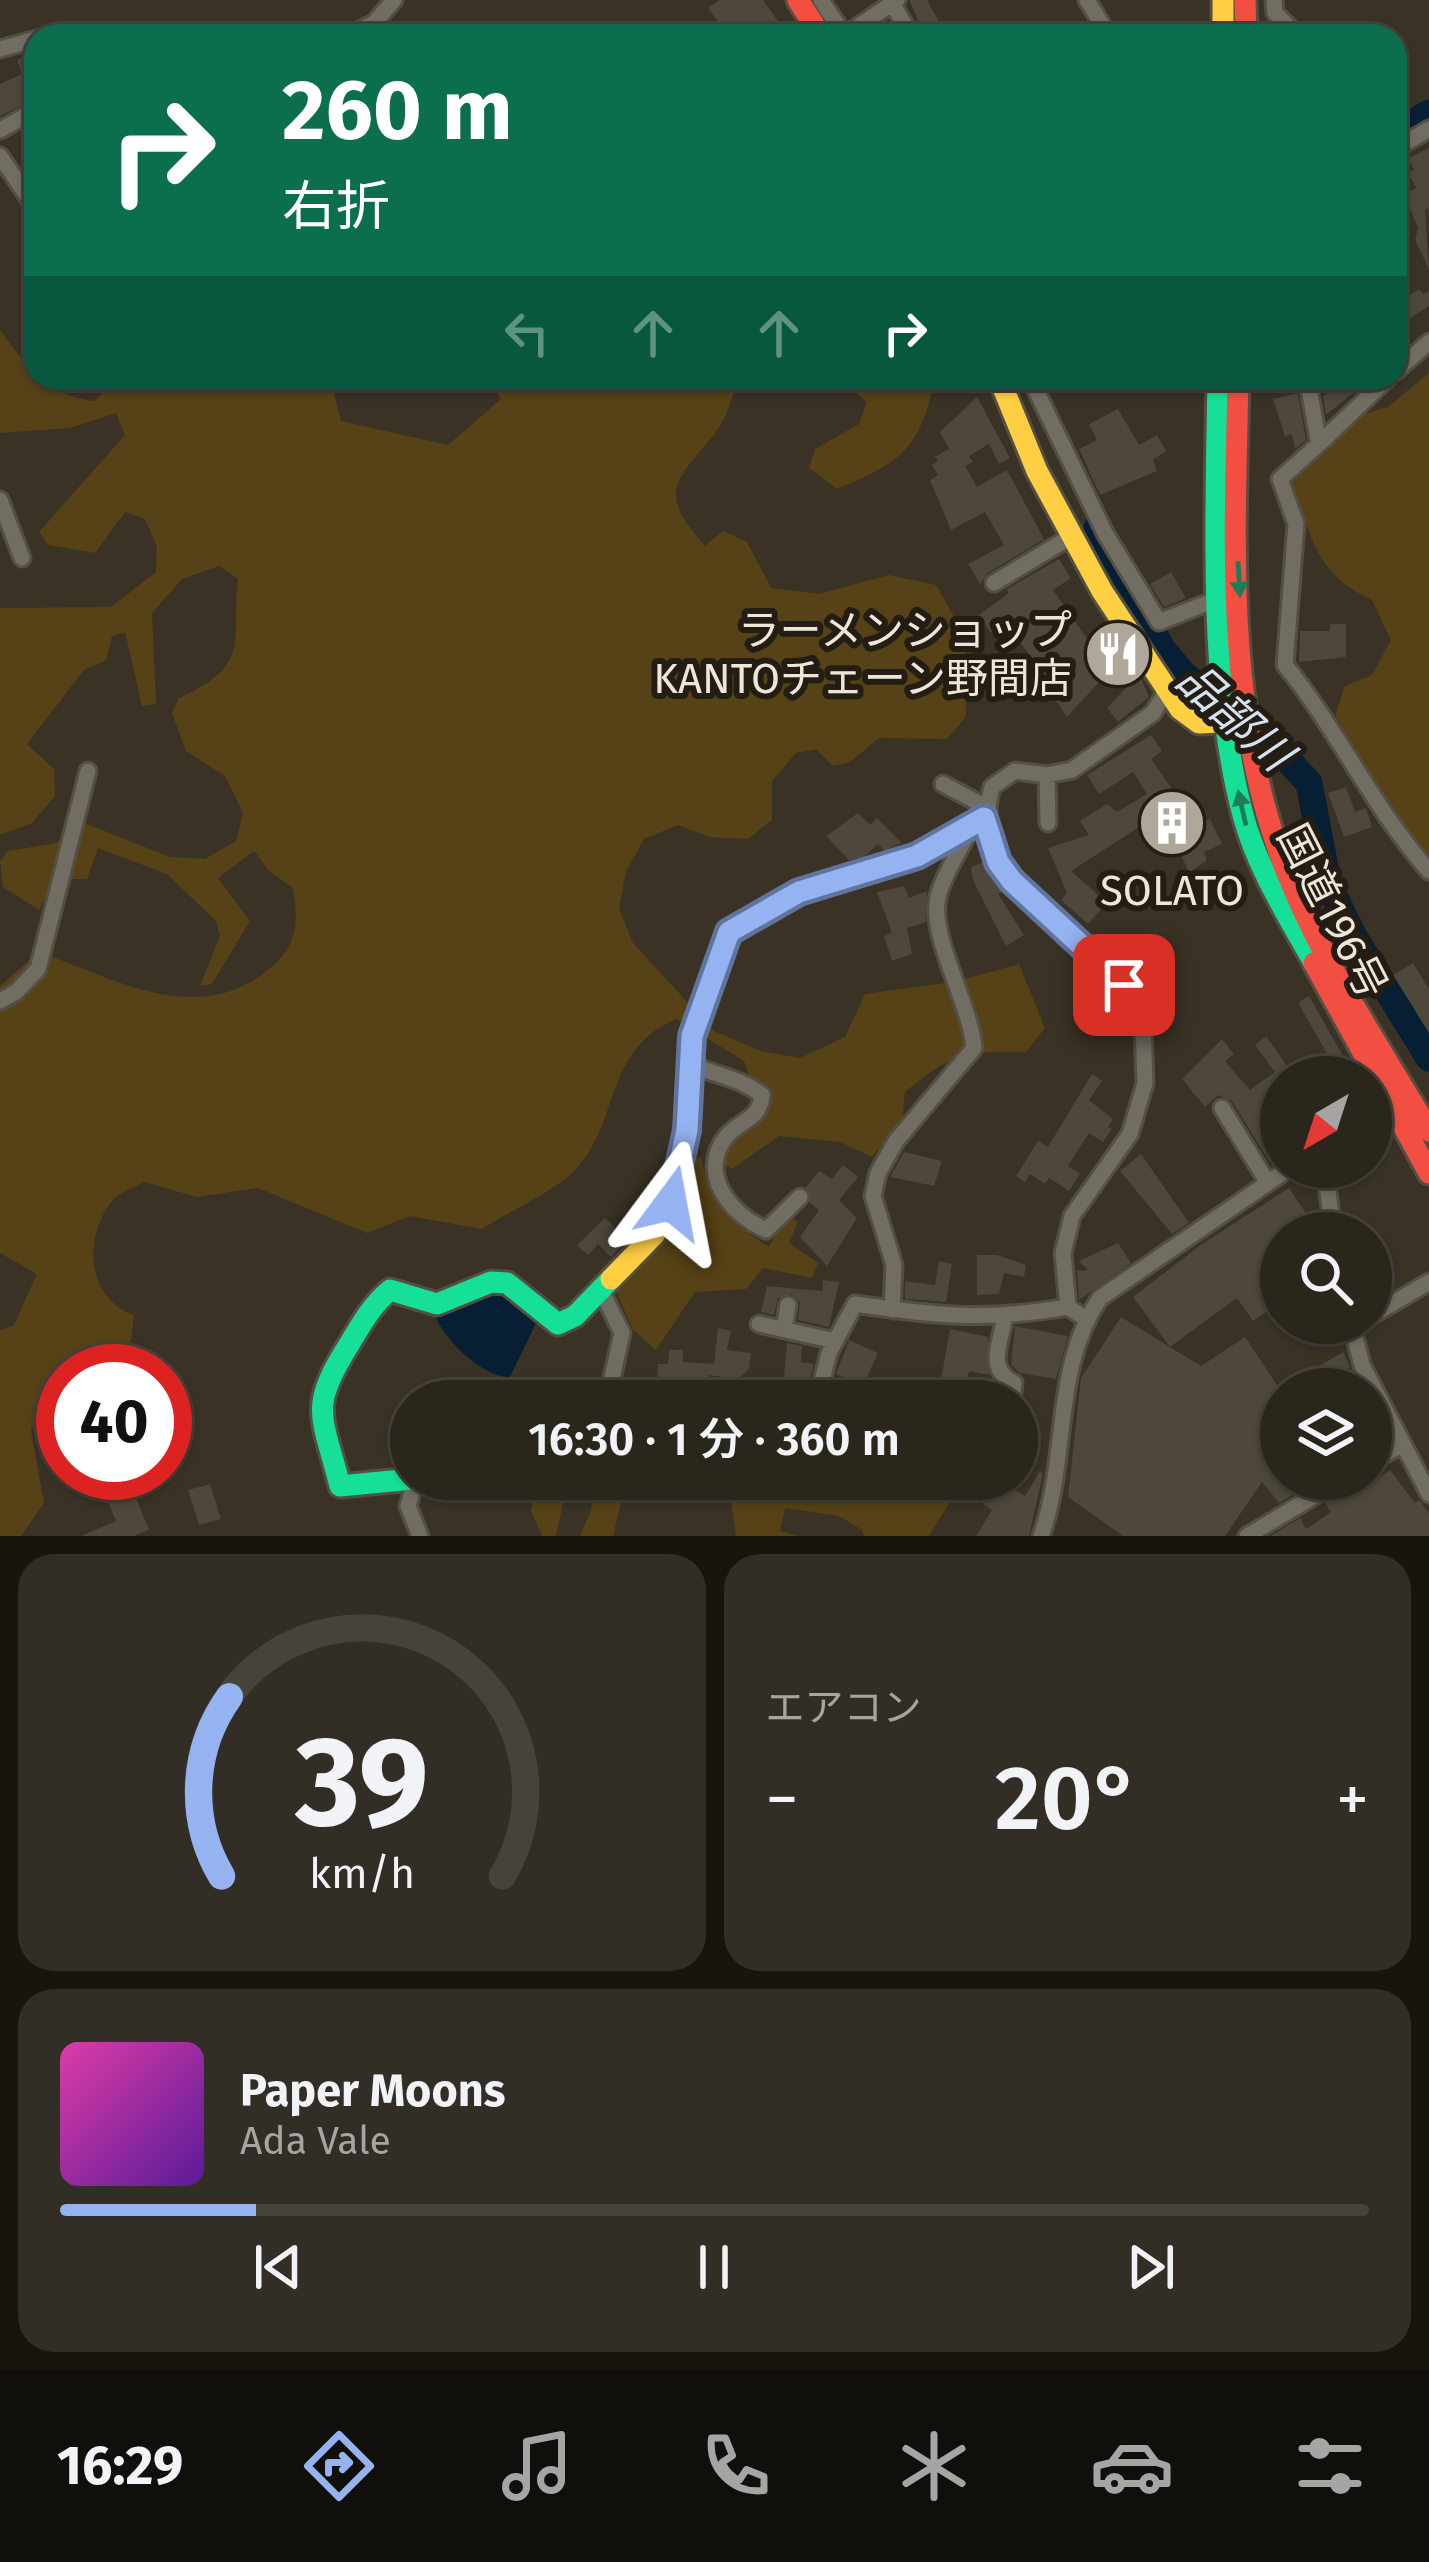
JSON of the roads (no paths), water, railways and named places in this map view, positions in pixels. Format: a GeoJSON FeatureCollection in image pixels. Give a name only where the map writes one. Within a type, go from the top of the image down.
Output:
{"type":"FeatureCollection","features":[{"type":"Feature","properties":{"kind":"main road"},"geometry":{"type":"LineString","coordinates":[[1006,390],[1036,471],[1102,591],[1167,690],[1190,718],[1234,720]]}},
{"type":"Feature","properties":{"kind":"main road","name":"国道196号"},"geometry":{"type":"LineString","coordinates":[[1218,390],[1220,598],[1225,686],[1234,720],[1252,749],[1266,814],[1286,872],[1418,1117],[1429,1173]]}},
{"type":"Feature","properties":{"kind":"main road","name":"国道196号"},"geometry":{"type":"LineString","coordinates":[[1238,390],[1234,720],[1243,817],[1269,881],[1418,1117]]}},
{"type":"Feature","properties":{"kind":"main road"},"geometry":{"type":"LineString","coordinates":[[390,1481],[340,1486],[321,1410],[322,1388],[375,1302],[390,1291],[428,1304],[447,1302],[492,1282],[508,1283],[542,1316],[558,1324],[575,1316],[655,1234],[671,1203],[687,1130],[692,1036],[729,932],[799,892],[917,856],[981,817]]}},
{"type":"Feature","properties":{"kind":"street"},"geometry":{"type":"LineString","coordinates":[[372,24],[394,0]]}},
{"type":"Feature","properties":{"kind":"street"},"geometry":{"type":"LineString","coordinates":[[862,24],[894,2]]}},
{"type":"Feature","properties":{"kind":"street"},"geometry":{"type":"LineString","coordinates":[[0,156],[24,191]]}},
{"type":"Feature","properties":{"kind":"street"},"geometry":{"type":"LineString","coordinates":[[1036,390],[1106,533],[1159,622],[1220,598]]}},
{"type":"Feature","properties":{"kind":"street"},"geometry":{"type":"LineString","coordinates":[[1308,390],[1319,444]]}},
{"type":"Feature","properties":{"kind":"street"},"geometry":{"type":"LineString","coordinates":[[1375,390],[1280,479],[1296,524],[1285,665],[1310,696],[1371,795],[1429,871]]}},
{"type":"Feature","properties":{"kind":"street"},"geometry":{"type":"LineString","coordinates":[[0,500],[22,559]]}},
{"type":"Feature","properties":{"kind":"street"},"geometry":{"type":"LineString","coordinates":[[994,583],[1072,536]]}},
{"type":"Feature","properties":{"kind":"street"},"geometry":{"type":"LineString","coordinates":[[892,1310],[894,1265],[873,1196],[878,1173],[896,1141],[974,1048],[952,960],[938,940],[938,896],[992,787],[1015,771],[1047,775],[1072,770],[1153,713],[1167,690]]}},
{"type":"Feature","properties":{"kind":"street"},"geometry":{"type":"LineString","coordinates":[[0,1000],[16,992],[38,968],[88,771]]}},
{"type":"Feature","properties":{"kind":"street"},"geometry":{"type":"LineString","coordinates":[[1047,775],[1048,823]]}},
{"type":"Feature","properties":{"kind":"street"},"geometry":{"type":"LineString","coordinates":[[943,784],[981,817],[998,862],[1012,881],[1124,985],[1143,1024],[1144,1083],[1130,1134],[1072,1216],[1063,1253],[1068,1307]]}},
{"type":"Feature","properties":{"kind":"street"},"geometry":{"type":"LineString","coordinates":[[691,1064],[711,1074],[741,1078],[761,1095],[761,1106],[745,1124],[729,1132],[717,1158],[718,1189],[729,1204],[766,1230],[800,1197]]}},
{"type":"Feature","properties":{"kind":"street"},"geometry":{"type":"LineString","coordinates":[[1222,1108],[1260,1170]]}},
{"type":"Feature","properties":{"kind":"street"},"geometry":{"type":"LineString","coordinates":[[1041,1536],[1054,1501],[1060,1415],[1086,1319],[1100,1298],[1261,1188]]}},
{"type":"Feature","properties":{"kind":"street"},"geometry":{"type":"LineString","coordinates":[[1392,1304],[1429,1282]]}},
{"type":"Feature","properties":{"kind":"street"},"geometry":{"type":"LineString","coordinates":[[602,1292],[622,1333],[612,1380]]}},
{"type":"Feature","properties":{"kind":"street"},"geometry":{"type":"LineString","coordinates":[[823,1380],[835,1341],[855,1304],[951,1318],[1005,1317],[1068,1307],[1086,1319]]}},
{"type":"Feature","properties":{"kind":"street"},"geometry":{"type":"LineString","coordinates":[[784,1330],[788,1305]]}},
{"type":"Feature","properties":{"kind":"street"},"geometry":{"type":"LineString","coordinates":[[1005,1317],[995,1367],[1000,1377],[1008,1380]]}},
{"type":"Feature","properties":{"kind":"street"},"geometry":{"type":"LineString","coordinates":[[759,1324],[835,1341]]}},
{"type":"Feature","properties":{"kind":"street"},"geometry":{"type":"LineString","coordinates":[[1358,1344],[1362,1365],[1429,1494]]}},
{"type":"Feature","properties":{"kind":"street"},"geometry":{"type":"LineString","coordinates":[[1392,1450],[1402,1444]]}},
{"type":"Feature","properties":{"kind":"street"},"geometry":{"type":"LineString","coordinates":[[410,1500],[420,1536]]}},
{"type":"Feature","properties":{"kind":"street"},"geometry":{"type":"LineString","coordinates":[[1247,1536],[1308,1500]]}},
{"type":"Feature","properties":{"kind":"water"},"geometry":{"type":"Polygon","coordinates":[[[487,1292],[507,1292],[537,1321],[510,1377],[488,1371],[465,1355],[435,1314],[487,1292]]]}},
{"type":"Feature","properties":{"kind":"waterway","name":"品部川"},"geometry":{"type":"LineString","coordinates":[[813,0],[829,24]]}},
{"type":"Feature","properties":{"kind":"waterway"},"geometry":{"type":"LineString","coordinates":[[1407,127],[1429,113]]}},
{"type":"Feature","properties":{"kind":"waterway","name":"品部川"},"geometry":{"type":"LineString","coordinates":[[1097,528],[1162,649],[1183,674],[1283,755],[1309,783],[1328,883],[1353,935],[1429,1058]]}},
{"type":"Feature","properties":{"kind":"place","name":"ラーメンショップ KANTOチェーン野間店"},"geometry":{"type":"Point","coordinates":[1118,654]}},
{"type":"Feature","properties":{"kind":"place","name":"SOLATO"},"geometry":{"type":"Point","coordinates":[1172,823]}}]}
